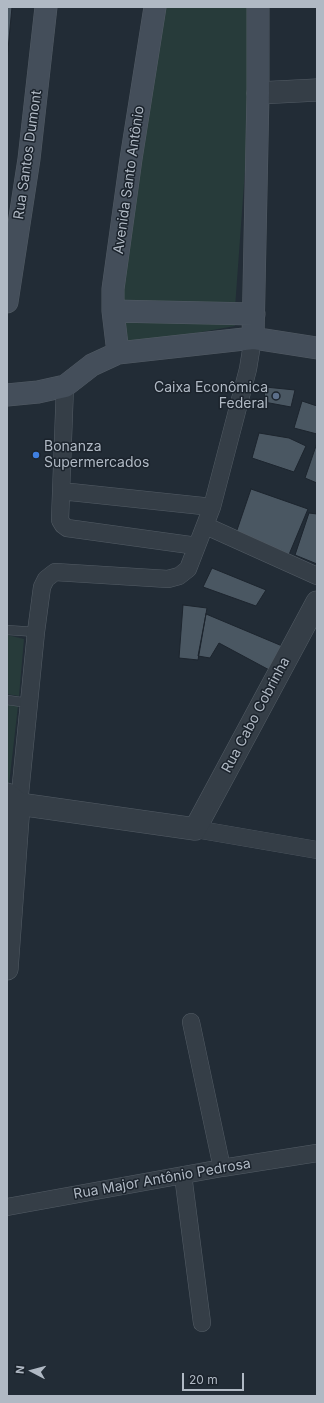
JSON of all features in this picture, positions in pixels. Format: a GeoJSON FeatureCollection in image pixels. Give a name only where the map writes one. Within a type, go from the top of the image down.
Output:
{"type":"FeatureCollection","features":[{"type":"Feature","properties":{"kind":"main road","name":"Rua Santos Dumont"},"geometry":{"type":"LineString","coordinates":[[7,302],[29,159],[46,7]]}},
{"type":"Feature","properties":{"kind":"main road","name":"Avenida Santo Antônio"},"geometry":{"type":"LineString","coordinates":[[115,354],[113,289],[155,7]]}},
{"type":"Feature","properties":{"kind":"main road"},"geometry":{"type":"LineString","coordinates":[[253,338],[258,93],[258,7]]}},
{"type":"Feature","properties":{"kind":"main road"},"geometry":{"type":"LineString","coordinates":[[114,310],[254,314]]}},
{"type":"Feature","properties":{"kind":"main road"},"geometry":{"type":"LineString","coordinates":[[7,395],[38,392],[65,386],[92,365],[115,354],[253,338],[317,348]]}},
{"type":"Feature","properties":{"kind":"street"},"geometry":{"type":"LineString","coordinates":[[258,93],[317,90]]}},
{"type":"Feature","properties":{"kind":"street"},"geometry":{"type":"LineString","coordinates":[[7,969],[13,799],[29,703],[42,587],[46,579],[55,572],[168,579],[179,576],[188,569],[206,526],[212,507],[248,369],[253,338]]}},
{"type":"Feature","properties":{"kind":"street"},"geometry":{"type":"LineString","coordinates":[[65,386],[60,520],[67,528],[197,546]]}},
{"type":"Feature","properties":{"kind":"street"},"geometry":{"type":"LineString","coordinates":[[61,491],[212,507]]}},
{"type":"Feature","properties":{"kind":"street"},"geometry":{"type":"LineString","coordinates":[[206,526],[317,576]]}},
{"type":"Feature","properties":{"kind":"street","name":"Rua Cabo Cobrinha"},"geometry":{"type":"LineString","coordinates":[[195,829],[317,602]]}},
{"type":"Feature","properties":{"kind":"street"},"geometry":{"type":"LineString","coordinates":[[13,799],[317,850]]}},
{"type":"Feature","properties":{"kind":"street"},"geometry":{"type":"LineString","coordinates":[[191,1022],[222,1168]]}},
{"type":"Feature","properties":{"kind":"street","name":"Rua Major Antônio Pedrosa"},"geometry":{"type":"LineString","coordinates":[[7,1207],[222,1168],[317,1153]]}},
{"type":"Feature","properties":{"kind":"street"},"geometry":{"type":"LineString","coordinates":[[183,1175],[202,1323]]}},
{"type":"Feature","properties":{"kind":"lane"},"geometry":{"type":"LineString","coordinates":[[7,630],[36,632]]}},
{"type":"Feature","properties":{"kind":"lane"},"geometry":{"type":"LineString","coordinates":[[7,700],[29,703]]}},
{"type":"Feature","properties":{"kind":"green space"},"geometry":{"type":"Polygon","coordinates":[[[162,7],[250,7],[251,87],[235,308],[116,305],[162,7]]]}},
{"type":"Feature","properties":{"kind":"green space"},"geometry":{"type":"Polygon","coordinates":[[[118,316],[234,320],[235,326],[123,346],[118,316]]]}},
{"type":"Feature","properties":{"kind":"green space"},"geometry":{"type":"Polygon","coordinates":[[[7,635],[24,639],[19,696],[7,694],[7,635]]]}},
{"type":"Feature","properties":{"kind":"green space"},"geometry":{"type":"Polygon","coordinates":[[[7,704],[18,706],[8,793],[7,791],[7,704]]]}},
{"type":"Feature","properties":{"kind":"building"},"geometry":{"type":"Polygon","coordinates":[[[7,7],[12,7],[7,60],[7,7]]]}},
{"type":"Feature","properties":{"kind":"building"},"geometry":{"type":"Polygon","coordinates":[[[265,387],[295,390],[291,407],[264,402],[265,387]]]}},
{"type":"Feature","properties":{"kind":"building"},"geometry":{"type":"Polygon","coordinates":[[[302,401],[317,406],[317,434],[294,428],[302,401]]]}},
{"type":"Feature","properties":{"kind":"building"},"geometry":{"type":"Polygon","coordinates":[[[259,433],[289,438],[306,446],[294,472],[252,458],[259,433]]]}},
{"type":"Feature","properties":{"kind":"building"},"geometry":{"type":"Polygon","coordinates":[[[317,443],[317,483],[305,478],[317,443]]]}},
{"type":"Feature","properties":{"kind":"building"},"geometry":{"type":"Polygon","coordinates":[[[251,489],[308,509],[288,557],[236,533],[251,489]]]}},
{"type":"Feature","properties":{"kind":"building"},"geometry":{"type":"Polygon","coordinates":[[[309,513],[317,514],[317,564],[295,555],[309,513]]]}},
{"type":"Feature","properties":{"kind":"building"},"geometry":{"type":"Polygon","coordinates":[[[212,568],[266,590],[256,606],[203,587],[212,568]]]}},
{"type":"Feature","properties":{"kind":"building"},"geometry":{"type":"Polygon","coordinates":[[[183,605],[207,608],[198,660],[179,658],[183,605]]]}},
{"type":"Feature","properties":{"kind":"building"},"geometry":{"type":"Polygon","coordinates":[[[206,614],[287,648],[273,672],[219,643],[210,658],[198,656],[206,614]]]}},
{"type":"Feature","properties":{"kind":"place","name":"Caixa Econômica Federal"},"geometry":{"type":"Point","coordinates":[276,396]}},
{"type":"Feature","properties":{"kind":"place","name":"Bonanza Supermercados"},"geometry":{"type":"Point","coordinates":[36,455]}}]}
